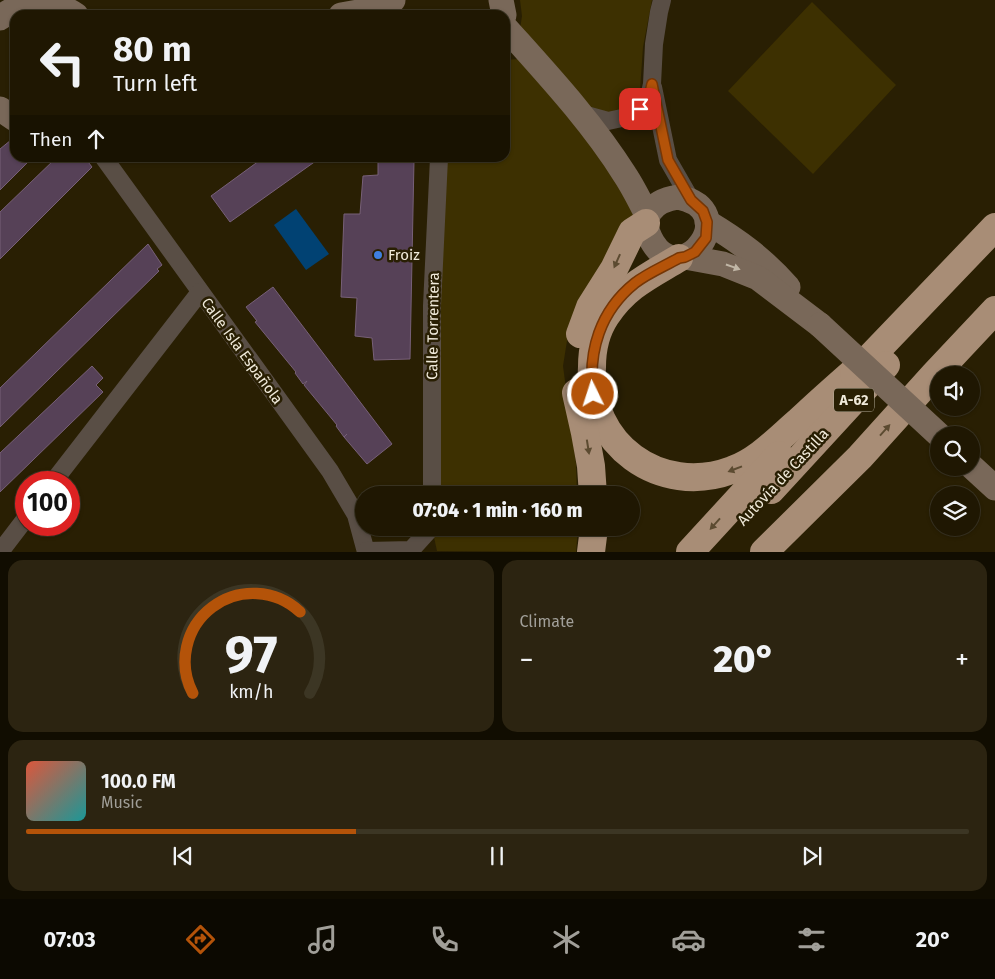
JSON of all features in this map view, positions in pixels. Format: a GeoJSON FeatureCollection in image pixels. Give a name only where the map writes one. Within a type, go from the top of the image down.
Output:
{"type":"FeatureCollection","features":[{"type":"Feature","properties":{"kind":"highway"},"geometry":{"type":"LineString","coordinates":[[592,486],[587,442],[575,383],[574,364],[577,344],[590,307],[614,269],[622,249],[632,232],[654,210]]}},
{"type":"Feature","properties":{"kind":"highway"},"geometry":{"type":"LineString","coordinates":[[690,552],[867,360],[995,227]]}},
{"type":"Feature","properties":{"kind":"highway","name":"Autovía de Castilla"},"geometry":{"type":"LineString","coordinates":[[716,552],[815,442],[995,250]]}},
{"type":"Feature","properties":{"kind":"highway"},"geometry":{"type":"LineString","coordinates":[[682,257],[636,283],[619,300],[605,318],[596,337],[592,357],[593,394],[596,409],[604,426],[627,452],[646,466],[682,477],[700,477],[716,475],[746,465],[867,360]]}},
{"type":"Feature","properties":{"kind":"highway","name":"A-62"},"geometry":{"type":"LineString","coordinates":[[764,552],[860,457],[995,310]]}},
{"type":"Feature","properties":{"kind":"highway"},"geometry":{"type":"LineString","coordinates":[[791,552],[860,457]]}},
{"type":"Feature","properties":{"kind":"highway"},"geometry":{"type":"LineString","coordinates":[[591,552],[593,536]]}},
{"type":"Feature","properties":{"kind":"street"},"geometry":{"type":"LineString","coordinates":[[370,10],[393,0]]}},
{"type":"Feature","properties":{"kind":"street"},"geometry":{"type":"LineString","coordinates":[[580,112],[608,121],[631,116],[648,101],[652,84],[654,44],[662,0]]}},
{"type":"Feature","properties":{"kind":"street"},"geometry":{"type":"LineString","coordinates":[[12,10],[37,2],[56,5],[66,10]]}},
{"type":"Feature","properties":{"kind":"street"},"geometry":{"type":"LineString","coordinates":[[510,32],[580,112],[625,175],[654,210]]}},
{"type":"Feature","properties":{"kind":"street"},"geometry":{"type":"LineString","coordinates":[[510,53],[534,58]]}},
{"type":"Feature","properties":{"kind":"street"},"geometry":{"type":"LineString","coordinates":[[652,84],[668,160],[691,200],[703,211],[707,222],[706,238],[695,252],[682,257]]}},
{"type":"Feature","properties":{"kind":"street"},"geometry":{"type":"LineString","coordinates":[[668,160],[654,210],[649,237],[657,250],[667,256],[723,264],[758,278],[820,325],[930,427]]}},
{"type":"Feature","properties":{"kind":"street","name":"Calle Isla Española"},"geometry":{"type":"LineString","coordinates":[[107,162],[330,470],[356,515],[366,551]]}},
{"type":"Feature","properties":{"kind":"street","name":"Calle Torrentera"},"geometry":{"type":"LineString","coordinates":[[432,486],[432,306],[439,162]]}},
{"type":"Feature","properties":{"kind":"street"},"geometry":{"type":"LineString","coordinates":[[654,210],[678,197],[691,200]]}},
{"type":"Feature","properties":{"kind":"street"},"geometry":{"type":"LineString","coordinates":[[707,222],[746,247],[769,266],[820,325]]}},
{"type":"Feature","properties":{"kind":"street"},"geometry":{"type":"LineString","coordinates":[[62,471],[200,292]]}},
{"type":"Feature","properties":{"kind":"street"},"geometry":{"type":"LineString","coordinates":[[980,474],[995,488]]}},
{"type":"Feature","properties":{"kind":"street"},"geometry":{"type":"LineString","coordinates":[[0,552],[15,532]]}},
{"type":"Feature","properties":{"kind":"street"},"geometry":{"type":"LineString","coordinates":[[366,551],[411,550],[424,536]]}},
{"type":"Feature","properties":{"kind":"shaded area"},"geometry":{"type":"Polygon","coordinates":[[[520,0],[652,0],[643,47],[640,90],[626,108],[613,114],[598,112],[583,102],[520,29],[522,16],[520,0]]]}},
{"type":"Feature","properties":{"kind":"shaded area"},"geometry":{"type":"Polygon","coordinates":[[[812,2],[896,85],[813,174],[728,91],[812,2]]]}},
{"type":"Feature","properties":{"kind":"shaded area"},"geometry":{"type":"Polygon","coordinates":[[[534,58],[647,215],[570,322],[563,366],[576,464],[577,486],[430,486],[439,162],[510,162],[510,60],[534,58]]]}},
{"type":"Feature","properties":{"kind":"shaded area"},"geometry":{"type":"Polygon","coordinates":[[[434,536],[577,536],[576,552],[437,551],[434,536]]]}},
{"type":"Feature","properties":{"kind":"water"},"geometry":{"type":"Polygon","coordinates":[[[296,209],[329,254],[306,270],[274,225],[296,209]]]}},
{"type":"Feature","properties":{"kind":"building"},"geometry":{"type":"Polygon","coordinates":[[[10,141],[10,162],[28,162],[0,190],[0,149],[10,141]]]}},
{"type":"Feature","properties":{"kind":"building"},"geometry":{"type":"Polygon","coordinates":[[[52,162],[88,162],[92,167],[0,259],[0,212],[52,162]]]}},
{"type":"Feature","properties":{"kind":"building"},"geometry":{"type":"Polygon","coordinates":[[[258,162],[314,162],[230,222],[211,196],[258,162]]]}},
{"type":"Feature","properties":{"kind":"building","name":"Froiz"},"geometry":{"type":"Polygon","coordinates":[[[378,162],[414,162],[410,359],[374,360],[372,338],[355,336],[357,298],[341,297],[344,214],[360,214],[363,176],[378,175],[378,162]]]}},
{"type":"Feature","properties":{"kind":"building"},"geometry":{"type":"Polygon","coordinates":[[[148,244],[162,265],[157,269],[159,271],[0,427],[0,388],[148,244]]]}},
{"type":"Feature","properties":{"kind":"building"},"geometry":{"type":"Polygon","coordinates":[[[273,287],[392,444],[367,464],[304,385],[307,381],[303,384],[296,372],[255,322],[257,321],[246,307],[273,287]]]}},
{"type":"Feature","properties":{"kind":"building"},"geometry":{"type":"Polygon","coordinates":[[[92,366],[103,378],[96,385],[103,392],[22,471],[15,471],[15,477],[0,492],[0,453],[92,366]]]}},
{"type":"Feature","properties":{"kind":"place","name":"Froiz"},"geometry":{"type":"Point","coordinates":[378,255]}},
{"type":"Feature","properties":{"kind":"route"},"geometry":{"type":"LineString","coordinates":[[593,394],[592,357],[596,337],[605,318],[636,283],[679,258],[695,252],[706,238],[707,222],[703,211],[691,200],[668,160],[652,84],[648,101],[640,109]]}}]}
